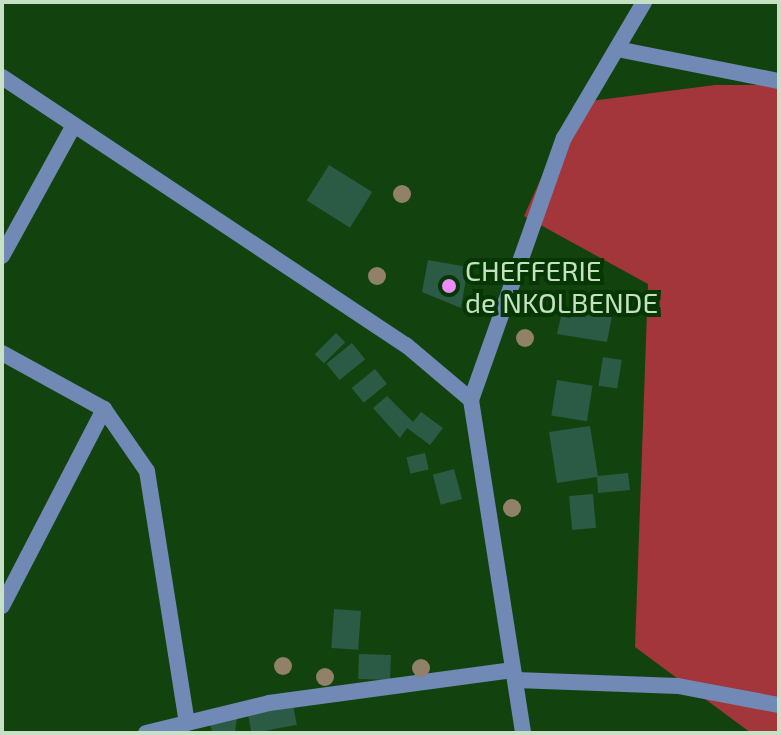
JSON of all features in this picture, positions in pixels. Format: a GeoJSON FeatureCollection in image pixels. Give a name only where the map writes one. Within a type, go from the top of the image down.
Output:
{"type":"FeatureCollection","features":[{"type":"Feature","properties":{"kind":"street"},"geometry":{"type":"LineString","coordinates":[[523,733],[471,400],[564,138],[644,2]]}},
{"type":"Feature","properties":{"kind":"street"},"geometry":{"type":"LineString","coordinates":[[617,49],[779,81]]}},
{"type":"Feature","properties":{"kind":"street"},"geometry":{"type":"LineString","coordinates":[[2,77],[73,127],[406,345],[471,400]]}},
{"type":"Feature","properties":{"kind":"street"},"geometry":{"type":"LineString","coordinates":[[2,256],[73,127]]}},
{"type":"Feature","properties":{"kind":"street"},"geometry":{"type":"LineString","coordinates":[[2,353],[104,409],[147,471],[187,723]]}},
{"type":"Feature","properties":{"kind":"street"},"geometry":{"type":"LineString","coordinates":[[2,606],[104,409]]}},
{"type":"Feature","properties":{"kind":"street"},"geometry":{"type":"LineString","coordinates":[[146,733],[442,674],[514,675],[678,686],[779,705]]}},
{"type":"Feature","properties":{"kind":"shaded area"},"geometry":{"type":"Polygon","coordinates":[[[715,85],[779,85],[779,733],[751,733],[635,647],[648,284],[524,216],[575,103],[715,85]]]}},
{"type":"Feature","properties":{"kind":"building"},"geometry":{"type":"Polygon","coordinates":[[[329,165],[372,192],[350,228],[307,201],[329,165]]]}},
{"type":"Feature","properties":{"kind":"building"},"geometry":{"type":"Polygon","coordinates":[[[428,260],[468,267],[461,308],[422,292],[428,260]]]}},
{"type":"Feature","properties":{"kind":"building"},"geometry":{"type":"Polygon","coordinates":[[[574,293],[615,300],[607,342],[557,334],[561,316],[570,318],[574,293]]]}},
{"type":"Feature","properties":{"kind":"building"},"geometry":{"type":"Polygon","coordinates":[[[336,333],[345,342],[324,363],[315,354],[336,333]]]}},
{"type":"Feature","properties":{"kind":"building"},"geometry":{"type":"Polygon","coordinates":[[[352,343],[365,359],[340,380],[326,364],[352,343]]]}},
{"type":"Feature","properties":{"kind":"building"},"geometry":{"type":"Polygon","coordinates":[[[603,357],[622,360],[617,389],[598,386],[603,357]]]}},
{"type":"Feature","properties":{"kind":"building"},"geometry":{"type":"Polygon","coordinates":[[[375,369],[387,384],[364,403],[352,388],[375,369]]]}},
{"type":"Feature","properties":{"kind":"building"},"geometry":{"type":"Polygon","coordinates":[[[557,380],[593,386],[587,421],[551,416],[557,380]]]}},
{"type":"Feature","properties":{"kind":"building"},"geometry":{"type":"Polygon","coordinates":[[[387,396],[413,422],[421,412],[443,428],[430,445],[407,428],[400,438],[373,408],[387,396]]]}},
{"type":"Feature","properties":{"kind":"building"},"geometry":{"type":"Polygon","coordinates":[[[590,426],[598,476],[628,473],[630,490],[598,493],[597,477],[557,483],[549,432],[590,426]]]}},
{"type":"Feature","properties":{"kind":"building"},"geometry":{"type":"Polygon","coordinates":[[[425,453],[429,470],[410,474],[406,457],[425,453]]]}},
{"type":"Feature","properties":{"kind":"building"},"geometry":{"type":"Polygon","coordinates":[[[454,469],[462,499],[441,505],[433,475],[454,469]]]}},
{"type":"Feature","properties":{"kind":"building"},"geometry":{"type":"Polygon","coordinates":[[[593,494],[596,528],[572,530],[569,496],[593,494]]]}},
{"type":"Feature","properties":{"kind":"building"},"geometry":{"type":"Polygon","coordinates":[[[334,609],[361,611],[358,650],[331,648],[334,609]]]}},
{"type":"Feature","properties":{"kind":"building"},"geometry":{"type":"Polygon","coordinates":[[[359,654],[391,655],[390,680],[358,679],[359,654]]]}},
{"type":"Feature","properties":{"kind":"building"},"geometry":{"type":"Polygon","coordinates":[[[293,705],[297,725],[252,733],[248,714],[293,705]]]}},
{"type":"Feature","properties":{"kind":"building"},"geometry":{"type":"Polygon","coordinates":[[[237,717],[235,733],[213,733],[209,723],[237,717]]]}},
{"type":"Feature","properties":{"kind":"place","name":"CHEFFERIE de NKOLBENDE"},"geometry":{"type":"Point","coordinates":[449,286]}}]}
